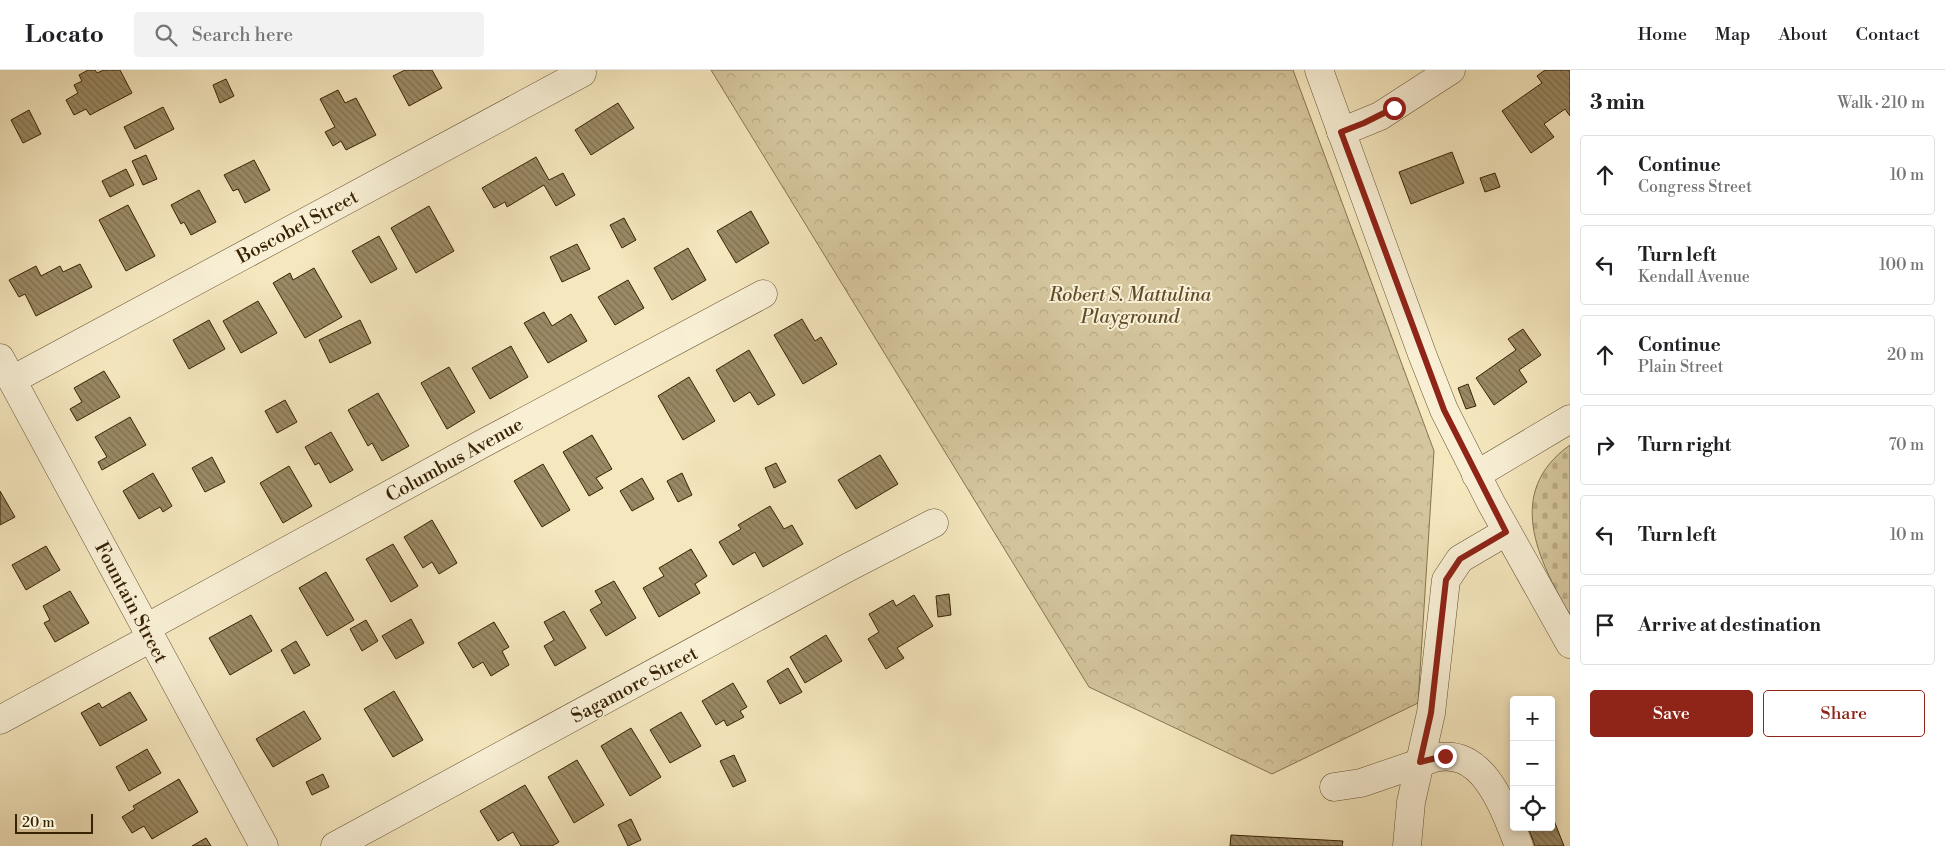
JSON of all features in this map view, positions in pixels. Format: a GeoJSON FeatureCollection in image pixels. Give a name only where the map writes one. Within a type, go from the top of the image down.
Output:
{"type":"FeatureCollection","features":[{"type":"Feature","properties":{"kind":"street"},"geometry":{"type":"LineString","coordinates":[[1319,70],[1444,410],[1506,532],[1570,644]]}},
{"type":"Feature","properties":{"kind":"street"},"geometry":{"type":"LineString","coordinates":[[1341,132],[1380,116],[1451,70]]}},
{"type":"Feature","properties":{"kind":"street","name":"Boscobel Street"},"geometry":{"type":"LineString","coordinates":[[6,369],[582,73]]}},
{"type":"Feature","properties":{"kind":"street","name":"Columbus Avenue"},"geometry":{"type":"LineString","coordinates":[[0,720],[488,440],[763,294]]}},
{"type":"Feature","properties":{"kind":"street","name":"Fountain Street"},"geometry":{"type":"LineString","coordinates":[[6,369],[264,846]]}},
{"type":"Feature","properties":{"kind":"street"},"geometry":{"type":"LineString","coordinates":[[1476,475],[1570,419]]}},
{"type":"Feature","properties":{"kind":"street","name":"Sagamore Street"},"geometry":{"type":"LineString","coordinates":[[335,846],[847,568],[934,523]]}},
{"type":"Feature","properties":{"kind":"street"},"geometry":{"type":"LineString","coordinates":[[1407,846],[1411,802],[1431,713],[1446,580],[1460,559],[1506,532]]}},
{"type":"Feature","properties":{"kind":"street"},"geometry":{"type":"LineString","coordinates":[[1334,786],[1361,783],[1420,762],[1445,756],[1456,757],[1476,766],[1490,785],[1519,846]]}},
{"type":"Feature","properties":{"kind":"green space","name":"Robert S. Mattulina Playground"},"geometry":{"type":"Polygon","coordinates":[[[711,70],[1293,70],[1434,451],[1418,703],[1272,774],[1089,687],[711,70]]]}},
{"type":"Feature","properties":{"kind":"green space"},"geometry":{"type":"Polygon","coordinates":[[[1570,445],[1570,615],[1547,572],[1539,549],[1533,527],[1533,505],[1538,484],[1550,464],[1570,445]]]}},
{"type":"Feature","properties":{"kind":"building"},"geometry":{"type":"Polygon","coordinates":[[[88,70],[95,70],[97,73],[104,70],[120,70],[132,93],[90,115],[86,109],[74,115],[66,100],[78,93],[74,85],[82,81],[79,75],[88,70]]]}},
{"type":"Feature","properties":{"kind":"building"},"geometry":{"type":"Polygon","coordinates":[[[405,70],[432,70],[442,88],[409,106],[393,76],[405,70]]]}},
{"type":"Feature","properties":{"kind":"building"},"geometry":{"type":"Polygon","coordinates":[[[1545,70],[1570,70],[1570,116],[1565,109],[1544,124],[1554,137],[1531,153],[1502,111],[1542,83],[1537,76],[1545,70]]]}},
{"type":"Feature","properties":{"kind":"building"},"geometry":{"type":"Polygon","coordinates":[[[226,79],[234,96],[220,103],[213,85],[226,79]]]}},
{"type":"Feature","properties":{"kind":"building"},"geometry":{"type":"Polygon","coordinates":[[[338,90],[345,103],[356,98],[376,135],[346,150],[341,141],[333,146],[325,132],[335,127],[320,99],[338,90]]]}},
{"type":"Feature","properties":{"kind":"building"},"geometry":{"type":"Polygon","coordinates":[[[618,103],[634,128],[591,155],[575,130],[618,103]]]}},
{"type":"Feature","properties":{"kind":"building"},"geometry":{"type":"Polygon","coordinates":[[[163,107],[174,129],[135,149],[124,127],[163,107]]]}},
{"type":"Feature","properties":{"kind":"building"},"geometry":{"type":"Polygon","coordinates":[[[29,110],[41,134],[23,143],[11,120],[29,110]]]}},
{"type":"Feature","properties":{"kind":"building"},"geometry":{"type":"Polygon","coordinates":[[[1452,152],[1464,183],[1411,204],[1399,172],[1452,152]]]}},
{"type":"Feature","properties":{"kind":"building"},"geometry":{"type":"Polygon","coordinates":[[[146,155],[157,179],[143,185],[132,161],[146,155]]]}},
{"type":"Feature","properties":{"kind":"building"},"geometry":{"type":"Polygon","coordinates":[[[536,157],[549,180],[563,173],[575,195],[556,206],[544,185],[507,207],[505,202],[494,208],[482,188],[536,157]]]}},
{"type":"Feature","properties":{"kind":"building"},"geometry":{"type":"Polygon","coordinates":[[[254,160],[270,190],[245,203],[238,189],[233,191],[224,175],[254,160]]]}},
{"type":"Feature","properties":{"kind":"building"},"geometry":{"type":"Polygon","coordinates":[[[126,169],[134,185],[110,197],[102,181],[126,169]]]}},
{"type":"Feature","properties":{"kind":"building"},"geometry":{"type":"Polygon","coordinates":[[[1495,173],[1500,187],[1485,192],[1480,178],[1495,173]]]}},
{"type":"Feature","properties":{"kind":"building"},"geometry":{"type":"Polygon","coordinates":[[[199,190],[216,222],[191,235],[184,222],[181,224],[171,205],[199,190]]]}},
{"type":"Feature","properties":{"kind":"building"},"geometry":{"type":"Polygon","coordinates":[[[128,205],[155,256],[126,271],[99,220],[128,205]]]}},
{"type":"Feature","properties":{"kind":"building"},"geometry":{"type":"Polygon","coordinates":[[[429,206],[454,251],[416,273],[391,228],[429,206]]]}},
{"type":"Feature","properties":{"kind":"building"},"geometry":{"type":"Polygon","coordinates":[[[751,211],[769,243],[736,263],[717,231],[751,211]]]}},
{"type":"Feature","properties":{"kind":"building"},"geometry":{"type":"Polygon","coordinates":[[[624,218],[636,240],[622,248],[610,225],[624,218]]]}},
{"type":"Feature","properties":{"kind":"building"},"geometry":{"type":"Polygon","coordinates":[[[379,236],[397,269],[371,283],[352,251],[379,236]]]}},
{"type":"Feature","properties":{"kind":"building"},"geometry":{"type":"Polygon","coordinates":[[[577,244],[590,269],[562,282],[550,257],[577,244]]]}},
{"type":"Feature","properties":{"kind":"building"},"geometry":{"type":"Polygon","coordinates":[[[688,248],[706,280],[672,300],[654,268],[688,248]]]}},
{"type":"Feature","properties":{"kind":"building"},"geometry":{"type":"Polygon","coordinates":[[[80,264],[92,287],[36,316],[25,294],[19,297],[9,280],[36,266],[41,276],[60,266],[63,272],[80,264]]]}},
{"type":"Feature","properties":{"kind":"building"},"geometry":{"type":"Polygon","coordinates":[[[314,268],[342,317],[305,338],[273,283],[290,273],[293,280],[314,268]]]}},
{"type":"Feature","properties":{"kind":"building"},"geometry":{"type":"Polygon","coordinates":[[[628,280],[644,308],[615,325],[598,297],[628,280]]]}},
{"type":"Feature","properties":{"kind":"building"},"geometry":{"type":"Polygon","coordinates":[[[258,301],[277,333],[241,353],[223,321],[258,301]]]}},
{"type":"Feature","properties":{"kind":"building"},"geometry":{"type":"Polygon","coordinates":[[[544,312],[552,326],[571,314],[587,341],[548,363],[524,323],[544,312]]]}},
{"type":"Feature","properties":{"kind":"building"},"geometry":{"type":"Polygon","coordinates":[[[802,319],[815,341],[821,337],[837,364],[803,384],[774,335],[802,319]]]}},
{"type":"Feature","properties":{"kind":"building"},"geometry":{"type":"Polygon","coordinates":[[[209,320],[225,349],[189,369],[173,340],[209,320]]]}},
{"type":"Feature","properties":{"kind":"building"},"geometry":{"type":"Polygon","coordinates":[[[360,320],[371,343],[330,363],[319,340],[360,320]]]}},
{"type":"Feature","properties":{"kind":"building"},"geometry":{"type":"Polygon","coordinates":[[[1523,329],[1541,355],[1519,370],[1527,382],[1494,405],[1476,378],[1516,350],[1508,339],[1523,329]]]}},
{"type":"Feature","properties":{"kind":"building"},"geometry":{"type":"Polygon","coordinates":[[[511,346],[528,377],[490,399],[472,368],[511,346]]]}},
{"type":"Feature","properties":{"kind":"building"},"geometry":{"type":"Polygon","coordinates":[[[749,350],[775,395],[758,405],[750,392],[734,402],[716,370],[749,350]]]}},
{"type":"Feature","properties":{"kind":"building"},"geometry":{"type":"Polygon","coordinates":[[[449,367],[475,412],[447,429],[421,383],[449,367]]]}},
{"type":"Feature","properties":{"kind":"building"},"geometry":{"type":"Polygon","coordinates":[[[104,371],[120,397],[77,421],[70,409],[82,402],[74,388],[104,371]]]}},
{"type":"Feature","properties":{"kind":"building"},"geometry":{"type":"Polygon","coordinates":[[[689,377],[715,421],[683,440],[658,396],[689,377]]]}},
{"type":"Feature","properties":{"kind":"building"},"geometry":{"type":"Polygon","coordinates":[[[1468,384],[1476,406],[1466,409],[1458,388],[1468,384]]]}},
{"type":"Feature","properties":{"kind":"building"},"geometry":{"type":"Polygon","coordinates":[[[378,393],[409,446],[382,461],[372,443],[368,446],[348,410],[378,393]]]}},
{"type":"Feature","properties":{"kind":"building"},"geometry":{"type":"Polygon","coordinates":[[[285,400],[297,422],[277,433],[265,411],[285,400]]]}},
{"type":"Feature","properties":{"kind":"building"},"geometry":{"type":"Polygon","coordinates":[[[130,417],[146,445],[102,470],[98,462],[107,457],[95,437],[130,417]]]}},
{"type":"Feature","properties":{"kind":"building"},"geometry":{"type":"Polygon","coordinates":[[[331,432],[353,470],[330,483],[319,463],[315,465],[305,447],[331,432]]]}},
{"type":"Feature","properties":{"kind":"building"},"geometry":{"type":"Polygon","coordinates":[[[592,435],[612,469],[596,478],[603,488],[589,496],[563,452],[592,435]]]}},
{"type":"Feature","properties":{"kind":"building"},"geometry":{"type":"Polygon","coordinates":[[[880,455],[898,484],[856,509],[838,480],[880,455]]]}},
{"type":"Feature","properties":{"kind":"building"},"geometry":{"type":"Polygon","coordinates":[[[212,457],[225,482],[205,492],[192,468],[212,457]]]}},
{"type":"Feature","properties":{"kind":"building"},"geometry":{"type":"Polygon","coordinates":[[[776,463],[786,482],[774,488],[765,468],[776,463]]]}},
{"type":"Feature","properties":{"kind":"building"},"geometry":{"type":"Polygon","coordinates":[[[543,464],[570,510],[542,527],[514,481],[543,464]]]}},
{"type":"Feature","properties":{"kind":"building"},"geometry":{"type":"Polygon","coordinates":[[[289,466],[312,506],[283,523],[260,483],[289,466]]]}},
{"type":"Feature","properties":{"kind":"building"},"geometry":{"type":"Polygon","coordinates":[[[153,473],[172,506],[163,512],[160,507],[139,519],[123,491],[153,473]]]}},
{"type":"Feature","properties":{"kind":"building"},"geometry":{"type":"Polygon","coordinates":[[[682,473],[692,495],[678,502],[667,481],[682,473]]]}},
{"type":"Feature","properties":{"kind":"building"},"geometry":{"type":"Polygon","coordinates":[[[642,478],[654,499],[632,511],[620,491],[642,478]]]}},
{"type":"Feature","properties":{"kind":"building"},"geometry":{"type":"Polygon","coordinates":[[[0,491],[15,517],[0,525],[0,491]]]}},
{"type":"Feature","properties":{"kind":"building"},"geometry":{"type":"Polygon","coordinates":[[[770,506],[784,529],[792,525],[803,544],[763,567],[755,552],[733,565],[719,542],[741,529],[738,525],[770,506]]]}},
{"type":"Feature","properties":{"kind":"building"},"geometry":{"type":"Polygon","coordinates":[[[432,520],[457,563],[439,574],[432,562],[423,568],[404,537],[432,520]]]}},
{"type":"Feature","properties":{"kind":"building"},"geometry":{"type":"Polygon","coordinates":[[[393,544],[418,586],[391,602],[366,559],[393,544]]]}},
{"type":"Feature","properties":{"kind":"building"},"geometry":{"type":"Polygon","coordinates":[[[46,546],[60,570],[26,590],[12,565],[46,546]]]}},
{"type":"Feature","properties":{"kind":"building"},"geometry":{"type":"Polygon","coordinates":[[[691,549],[707,576],[695,584],[700,593],[659,617],[643,588],[664,576],[659,568],[691,549]]]}},
{"type":"Feature","properties":{"kind":"building"},"geometry":{"type":"Polygon","coordinates":[[[326,572],[354,620],[327,636],[299,588],[326,572]]]}},
{"type":"Feature","properties":{"kind":"building"},"geometry":{"type":"Polygon","coordinates":[[[614,581],[636,618],[606,636],[590,610],[602,603],[595,591],[614,581]]]}},
{"type":"Feature","properties":{"kind":"building"},"geometry":{"type":"Polygon","coordinates":[[[70,591],[89,623],[55,642],[44,623],[50,620],[43,606],[70,591]]]}},
{"type":"Feature","properties":{"kind":"building"},"geometry":{"type":"Polygon","coordinates":[[[949,594],[951,615],[938,617],[936,596],[949,594]]]}},
{"type":"Feature","properties":{"kind":"building"},"geometry":{"type":"Polygon","coordinates":[[[914,595],[933,626],[897,648],[904,658],[886,669],[868,639],[879,632],[869,614],[893,600],[896,606],[914,595]]]}},
{"type":"Feature","properties":{"kind":"building"},"geometry":{"type":"Polygon","coordinates":[[[564,611],[586,648],[555,666],[544,646],[554,640],[544,622],[564,611]]]}},
{"type":"Feature","properties":{"kind":"building"},"geometry":{"type":"Polygon","coordinates":[[[251,615],[272,651],[230,675],[209,638],[251,615]]]}},
{"type":"Feature","properties":{"kind":"building"},"geometry":{"type":"Polygon","coordinates":[[[411,619],[424,643],[396,659],[382,636],[411,619]]]}},
{"type":"Feature","properties":{"kind":"building"},"geometry":{"type":"Polygon","coordinates":[[[366,620],[378,641],[362,651],[350,629],[366,620]]]}},
{"type":"Feature","properties":{"kind":"building"},"geometry":{"type":"Polygon","coordinates":[[[494,622],[509,647],[502,651],[509,665],[491,676],[483,662],[473,668],[458,643],[494,622]]]}},
{"type":"Feature","properties":{"kind":"building"},"geometry":{"type":"Polygon","coordinates":[[[826,635],[842,661],[805,683],[790,657],[826,635]]]}},
{"type":"Feature","properties":{"kind":"building"},"geometry":{"type":"Polygon","coordinates":[[[296,641],[310,665],[294,674],[281,650],[296,641]]]}},
{"type":"Feature","properties":{"kind":"building"},"geometry":{"type":"Polygon","coordinates":[[[788,668],[802,692],[780,704],[767,681],[788,668]]]}},
{"type":"Feature","properties":{"kind":"building"},"geometry":{"type":"Polygon","coordinates":[[[733,683],[747,707],[740,711],[744,717],[727,726],[724,720],[716,725],[702,701],[733,683]]]}},
{"type":"Feature","properties":{"kind":"building"},"geometry":{"type":"Polygon","coordinates":[[[394,691],[423,740],[393,757],[364,709],[394,691]]]}},
{"type":"Feature","properties":{"kind":"building"},"geometry":{"type":"Polygon","coordinates":[[[130,692],[147,720],[100,746],[81,713],[99,703],[102,708],[130,692]]]}},
{"type":"Feature","properties":{"kind":"building"},"geometry":{"type":"Polygon","coordinates":[[[304,711],[321,739],[273,767],[256,739],[304,711]]]}},
{"type":"Feature","properties":{"kind":"building"},"geometry":{"type":"Polygon","coordinates":[[[681,712],[701,746],[670,763],[650,730],[681,712]]]}},
{"type":"Feature","properties":{"kind":"building"},"geometry":{"type":"Polygon","coordinates":[[[631,728],[661,777],[630,796],[601,746],[631,728]]]}},
{"type":"Feature","properties":{"kind":"building"},"geometry":{"type":"Polygon","coordinates":[[[147,749],[161,773],[129,791],[116,767],[147,749]]]}},
{"type":"Feature","properties":{"kind":"building"},"geometry":{"type":"Polygon","coordinates":[[[734,755],[746,781],[733,787],[720,761],[734,755]]]}},
{"type":"Feature","properties":{"kind":"building"},"geometry":{"type":"Polygon","coordinates":[[[577,760],[604,805],[574,823],[548,777],[577,760]]]}},
{"type":"Feature","properties":{"kind":"building"},"geometry":{"type":"Polygon","coordinates":[[[323,774],[329,787],[312,795],[306,782],[323,774]]]}},
{"type":"Feature","properties":{"kind":"building"},"geometry":{"type":"Polygon","coordinates":[[[179,779],[198,812],[152,839],[144,826],[132,833],[122,817],[135,809],[133,806],[179,779]]]}},
{"type":"Feature","properties":{"kind":"building"},"geometry":{"type":"Polygon","coordinates":[[[525,785],[559,842],[552,846],[521,846],[513,832],[498,841],[480,811],[525,785]]]}},
{"type":"Feature","properties":{"kind":"building"},"geometry":{"type":"Polygon","coordinates":[[[631,819],[641,840],[628,846],[618,825],[631,819]]]}},
{"type":"Feature","properties":{"kind":"building"},"geometry":{"type":"Polygon","coordinates":[[[1555,823],[1564,846],[1535,846],[1529,831],[1555,831],[1555,823]]]}},
{"type":"Feature","properties":{"kind":"building"},"geometry":{"type":"Polygon","coordinates":[[[1231,835],[1343,841],[1342,846],[1230,846],[1231,835]]]}},
{"type":"Feature","properties":{"kind":"building"},"geometry":{"type":"Polygon","coordinates":[[[206,838],[211,846],[192,846],[206,838]]]}},
{"type":"Feature","properties":{"kind":"route"},"geometry":{"type":"LineString","coordinates":[[1394,108],[1380,116],[1341,132],[1444,410],[1506,532],[1460,559],[1446,580],[1443,591],[1431,713],[1420,762],[1445,756]]}}]}
